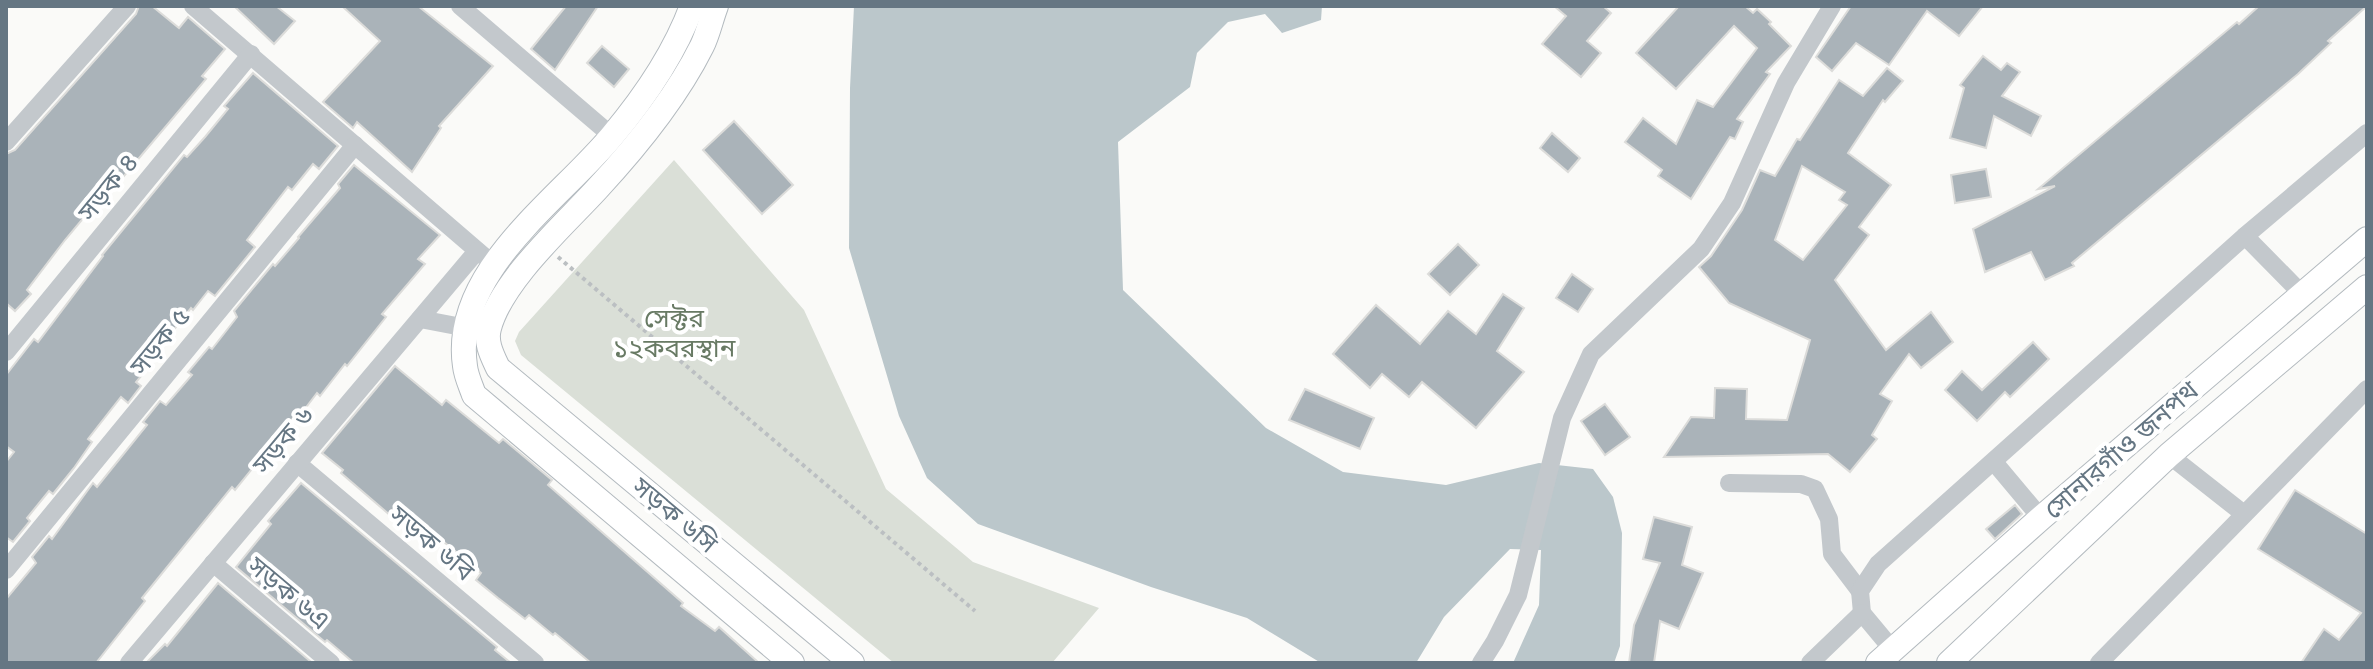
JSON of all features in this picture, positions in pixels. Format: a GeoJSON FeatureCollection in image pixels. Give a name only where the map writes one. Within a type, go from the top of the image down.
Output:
{"type":"FeatureCollection","features":[{"type":"Feature","properties":{"kind":"street"},"geometry":{"type":"LineString","coordinates":[[6,142],[127,6]]}},
{"type":"Feature","properties":{"kind":"street"},"geometry":{"type":"LineString","coordinates":[[193,6],[485,258]]}},
{"type":"Feature","properties":{"kind":"street"},"geometry":{"type":"LineString","coordinates":[[460,6],[612,136]]}},
{"type":"Feature","properties":{"kind":"street"},"geometry":{"type":"LineString","coordinates":[[692,6],[661,68],[612,136],[528,223],[485,258],[467,328],[464,354],[493,358],[488,330],[497,309],[544,245],[599,187],[664,107],[702,46],[716,6]]}},
{"type":"Feature","properties":{"kind":"street"},"geometry":{"type":"LineString","coordinates":[[1481,663],[1518,595],[1562,418],[1591,354],[1701,249],[1732,203],[1786,83],[1832,6]]}},
{"type":"Feature","properties":{"kind":"street","name":"সড়ক ৪"},"geometry":{"type":"LineString","coordinates":[[6,352],[251,54]]}},
{"type":"Feature","properties":{"kind":"street"},"geometry":{"type":"LineString","coordinates":[[1860,591],[1878,564],[2245,236],[2367,133]]}},
{"type":"Feature","properties":{"kind":"street","name":"সড়ক ৫"},"geometry":{"type":"LineString","coordinates":[[6,570],[355,145]]}},
{"type":"Feature","properties":{"kind":"street"},"geometry":{"type":"LineString","coordinates":[[2245,236],[2303,295]]}},
{"type":"Feature","properties":{"kind":"street","name":"সোনারগাঁও জনপথ"},"geometry":{"type":"LineString","coordinates":[[1885,656],[2367,239]]}},
{"type":"Feature","properties":{"kind":"street","name":"সড়ক ৬"},"geometry":{"type":"LineString","coordinates":[[129,663],[420,319],[485,258]]}},
{"type":"Feature","properties":{"kind":"street","name":"সোনারগাঁও জনপথ"},"geometry":{"type":"LineString","coordinates":[[1949,663],[2169,455],[2367,287]]}},
{"type":"Feature","properties":{"kind":"street"},"geometry":{"type":"LineString","coordinates":[[420,319],[467,328]]}},
{"type":"Feature","properties":{"kind":"street","name":"সড়ক ৬সি"},"geometry":{"type":"LineString","coordinates":[[464,354],[474,395],[792,663]]}},
{"type":"Feature","properties":{"kind":"street","name":"সড়ক ৬সি"},"geometry":{"type":"LineString","coordinates":[[493,358],[852,663]]}},
{"type":"Feature","properties":{"kind":"street"},"geometry":{"type":"LineString","coordinates":[[2099,663],[2367,389]]}},
{"type":"Feature","properties":{"kind":"street"},"geometry":{"type":"LineString","coordinates":[[2169,455],[2244,514]]}},
{"type":"Feature","properties":{"kind":"street"},"geometry":{"type":"LineString","coordinates":[[1994,462],[2041,518]]}},
{"type":"Feature","properties":{"kind":"street","name":"সড়ক ৬বি"},"geometry":{"type":"LineString","coordinates":[[297,463],[535,663]]}},
{"type":"Feature","properties":{"kind":"street"},"geometry":{"type":"LineString","coordinates":[[1729,483],[1801,484],[1815,489],[1829,519],[1832,554],[1860,591],[1862,613],[1885,656]]}},
{"type":"Feature","properties":{"kind":"street"},"geometry":{"type":"LineString","coordinates":[[696,583],[721,554]]}},
{"type":"Feature","properties":{"kind":"street","name":"সড়ক ৬এ"},"geometry":{"type":"LineString","coordinates":[[213,563],[321,660]]}},
{"type":"Feature","properties":{"kind":"street"},"geometry":{"type":"LineString","coordinates":[[1810,663],[1862,613]]}},
{"type":"Feature","properties":{"kind":"path"},"geometry":{"type":"LineString","coordinates":[[544,245],[975,611]]}},
{"type":"Feature","properties":{"kind":"green space","name":"সেক্টর ১২কবরস্থান"},"geometry":{"type":"Polygon","coordinates":[[[674,160],[804,310],[886,489],[973,562],[1099,608],[1052,663],[894,663],[521,355],[515,341],[519,332],[674,160]]]}},
{"type":"Feature","properties":{"kind":"shaded area"},"geometry":{"type":"Polygon","coordinates":[[[854,6],[1322,6],[1321,20],[1282,33],[1265,14],[1228,22],[1197,53],[1190,87],[1118,142],[1123,290],[1266,428],[1343,472],[1446,485],[1539,463],[1593,469],[1613,497],[1622,533],[1620,646],[1614,663],[1513,663],[1539,605],[1541,550],[1510,549],[1444,617],[1416,663],[1321,663],[1247,618],[1151,587],[978,524],[927,478],[899,416],[849,248],[854,6]]]}},
{"type":"Feature","properties":{"kind":"building"},"geometry":{"type":"Polygon","coordinates":[[[139,6],[152,6],[179,28],[188,17],[225,49],[202,76],[206,79],[65,240],[27,290],[31,294],[15,311],[6,303],[6,154],[15,150],[136,14],[139,6]]]}},
{"type":"Feature","properties":{"kind":"building"},"geometry":{"type":"Polygon","coordinates":[[[234,6],[276,6],[295,21],[274,44],[234,6]]]}},
{"type":"Feature","properties":{"kind":"building"},"geometry":{"type":"Polygon","coordinates":[[[342,6],[418,6],[493,66],[439,126],[441,128],[412,172],[357,122],[353,128],[323,102],[380,41],[342,6]]]}},
{"type":"Feature","properties":{"kind":"building"},"geometry":{"type":"Polygon","coordinates":[[[566,6],[598,6],[555,70],[531,49],[566,6]]]}},
{"type":"Feature","properties":{"kind":"building"},"geometry":{"type":"Polygon","coordinates":[[[1554,6],[1603,6],[1611,13],[1587,41],[1601,53],[1581,77],[1542,44],[1566,16],[1554,6]]]}},
{"type":"Feature","properties":{"kind":"building"},"geometry":{"type":"Polygon","coordinates":[[[1679,6],[1745,6],[1753,13],[1757,9],[1791,46],[1766,72],[1770,74],[1737,119],[1743,122],[1735,139],[1730,137],[1691,199],[1658,176],[1662,170],[1625,142],[1643,118],[1676,144],[1697,100],[1713,107],[1757,48],[1734,26],[1676,89],[1636,53],[1679,6]]]}},
{"type":"Feature","properties":{"kind":"building"},"geometry":{"type":"Polygon","coordinates":[[[1851,6],[1983,6],[1959,36],[1927,11],[1889,65],[1856,43],[1832,71],[1816,57],[1851,6]]]}},
{"type":"Feature","properties":{"kind":"building"},"geometry":{"type":"Polygon","coordinates":[[[2259,6],[2367,6],[2328,41],[2331,43],[2298,74],[2072,263],[2074,266],[2045,280],[2031,252],[1985,272],[1973,229],[2055,186],[2038,189],[2259,6]]]}},
{"type":"Feature","properties":{"kind":"building"},"geometry":{"type":"Polygon","coordinates":[[[602,46],[629,69],[614,87],[587,63],[602,46]]]}},
{"type":"Feature","properties":{"kind":"building"},"geometry":{"type":"Polygon","coordinates":[[[1983,56],[2001,70],[2007,63],[2020,72],[2002,96],[2041,116],[2031,136],[1994,116],[1986,148],[1950,138],[1964,88],[1960,85],[1983,56]]]}},
{"type":"Feature","properties":{"kind":"building"},"geometry":{"type":"Polygon","coordinates":[[[1887,68],[1903,81],[1885,102],[1883,100],[1848,153],[1891,185],[1859,227],[1869,235],[1835,280],[1886,350],[1931,312],[1953,342],[1921,368],[1909,354],[1880,394],[1892,401],[1872,435],[1877,439],[1850,472],[1828,454],[1664,457],[1691,417],[1714,418],[1715,388],[1747,389],[1746,419],[1787,420],[1810,340],[1729,303],[1699,267],[1711,256],[1742,210],[1760,170],[1775,176],[1839,80],[1863,96],[1887,68]],[[1802,166],[1775,240],[1803,260],[1847,205],[1839,200],[1845,192],[1802,166]]]}},
{"type":"Feature","properties":{"kind":"building"},"geometry":{"type":"Polygon","coordinates":[[[253,73],[338,146],[319,169],[313,164],[292,190],[288,187],[247,240],[255,247],[215,296],[208,291],[193,310],[191,308],[140,373],[142,375],[136,382],[141,386],[128,403],[121,397],[88,439],[92,442],[74,468],[53,494],[49,491],[27,518],[30,521],[13,542],[6,537],[6,462],[14,452],[6,446],[6,375],[34,339],[38,342],[102,255],[184,155],[187,157],[205,137],[228,109],[224,106],[253,73]]]}},
{"type":"Feature","properties":{"kind":"building"},"geometry":{"type":"Polygon","coordinates":[[[734,121],[793,185],[762,214],[703,150],[734,121]]]}},
{"type":"Feature","properties":{"kind":"building"},"geometry":{"type":"Polygon","coordinates":[[[1552,133],[1580,158],[1568,172],[1540,148],[1552,133]]]}},
{"type":"Feature","properties":{"kind":"building"},"geometry":{"type":"Polygon","coordinates":[[[354,165],[440,235],[418,259],[425,264],[382,314],[386,317],[347,366],[345,364],[320,396],[317,393],[301,414],[298,412],[235,490],[232,487],[142,598],[145,601],[96,663],[6,663],[6,599],[36,563],[32,557],[49,536],[52,539],[93,483],[97,487],[147,425],[143,422],[160,401],[166,405],[192,375],[188,372],[209,347],[212,349],[237,317],[234,311],[299,238],[340,188],[338,184],[354,165]]]}},
{"type":"Feature","properties":{"kind":"building"},"geometry":{"type":"Polygon","coordinates":[[[1986,169],[1991,197],[1955,203],[1951,175],[1986,169]]]}},
{"type":"Feature","properties":{"kind":"building"},"geometry":{"type":"Polygon","coordinates":[[[1458,244],[1479,265],[1450,295],[1428,274],[1458,244]]]}},
{"type":"Feature","properties":{"kind":"building"},"geometry":{"type":"Polygon","coordinates":[[[1572,274],[1593,289],[1578,312],[1556,298],[1572,274]]]}},
{"type":"Feature","properties":{"kind":"building"},"geometry":{"type":"Polygon","coordinates":[[[1503,294],[1524,308],[1497,351],[1524,372],[1476,428],[1422,382],[1409,397],[1382,374],[1370,388],[1333,354],[1376,305],[1420,344],[1448,311],[1476,334],[1503,294]]]}},
{"type":"Feature","properties":{"kind":"building"},"geometry":{"type":"Polygon","coordinates":[[[2033,342],[2049,359],[2010,397],[2005,392],[1977,421],[1945,390],[1962,371],[1982,390],[2033,342]]]}},
{"type":"Feature","properties":{"kind":"building"},"geometry":{"type":"Polygon","coordinates":[[[395,366],[442,405],[446,400],[499,443],[503,439],[552,480],[548,485],[683,603],[681,606],[715,631],[719,627],[759,663],[591,663],[555,633],[553,635],[529,615],[525,619],[476,580],[481,573],[425,526],[423,528],[398,507],[391,516],[322,453],[395,366]]]}},
{"type":"Feature","properties":{"kind":"building"},"geometry":{"type":"Polygon","coordinates":[[[1305,389],[1374,418],[1360,449],[1289,420],[1305,389]]]}},
{"type":"Feature","properties":{"kind":"building"},"geometry":{"type":"Polygon","coordinates":[[[1605,404],[1630,437],[1605,455],[1581,421],[1605,404]]]}},
{"type":"Feature","properties":{"kind":"building"},"geometry":{"type":"Polygon","coordinates":[[[301,483],[497,647],[495,650],[511,663],[354,663],[236,567],[271,524],[268,521],[301,483]]]}},
{"type":"Feature","properties":{"kind":"building"},"geometry":{"type":"Polygon","coordinates":[[[2295,490],[2367,534],[2367,663],[2301,663],[2324,629],[2339,640],[2361,613],[2258,549],[2295,490]]]}},
{"type":"Feature","properties":{"kind":"building"},"geometry":{"type":"Polygon","coordinates":[[[2015,505],[2022,514],[1995,539],[1986,529],[2015,505]]]}},
{"type":"Feature","properties":{"kind":"building"},"geometry":{"type":"Polygon","coordinates":[[[1654,517],[1692,527],[1682,565],[1703,573],[1679,629],[1660,621],[1654,663],[1629,663],[1634,625],[1660,563],[1643,559],[1654,517]]]}},
{"type":"Feature","properties":{"kind":"building"},"geometry":{"type":"Polygon","coordinates":[[[218,583],[310,661],[146,663],[165,644],[167,646],[218,583]]]}}]}
